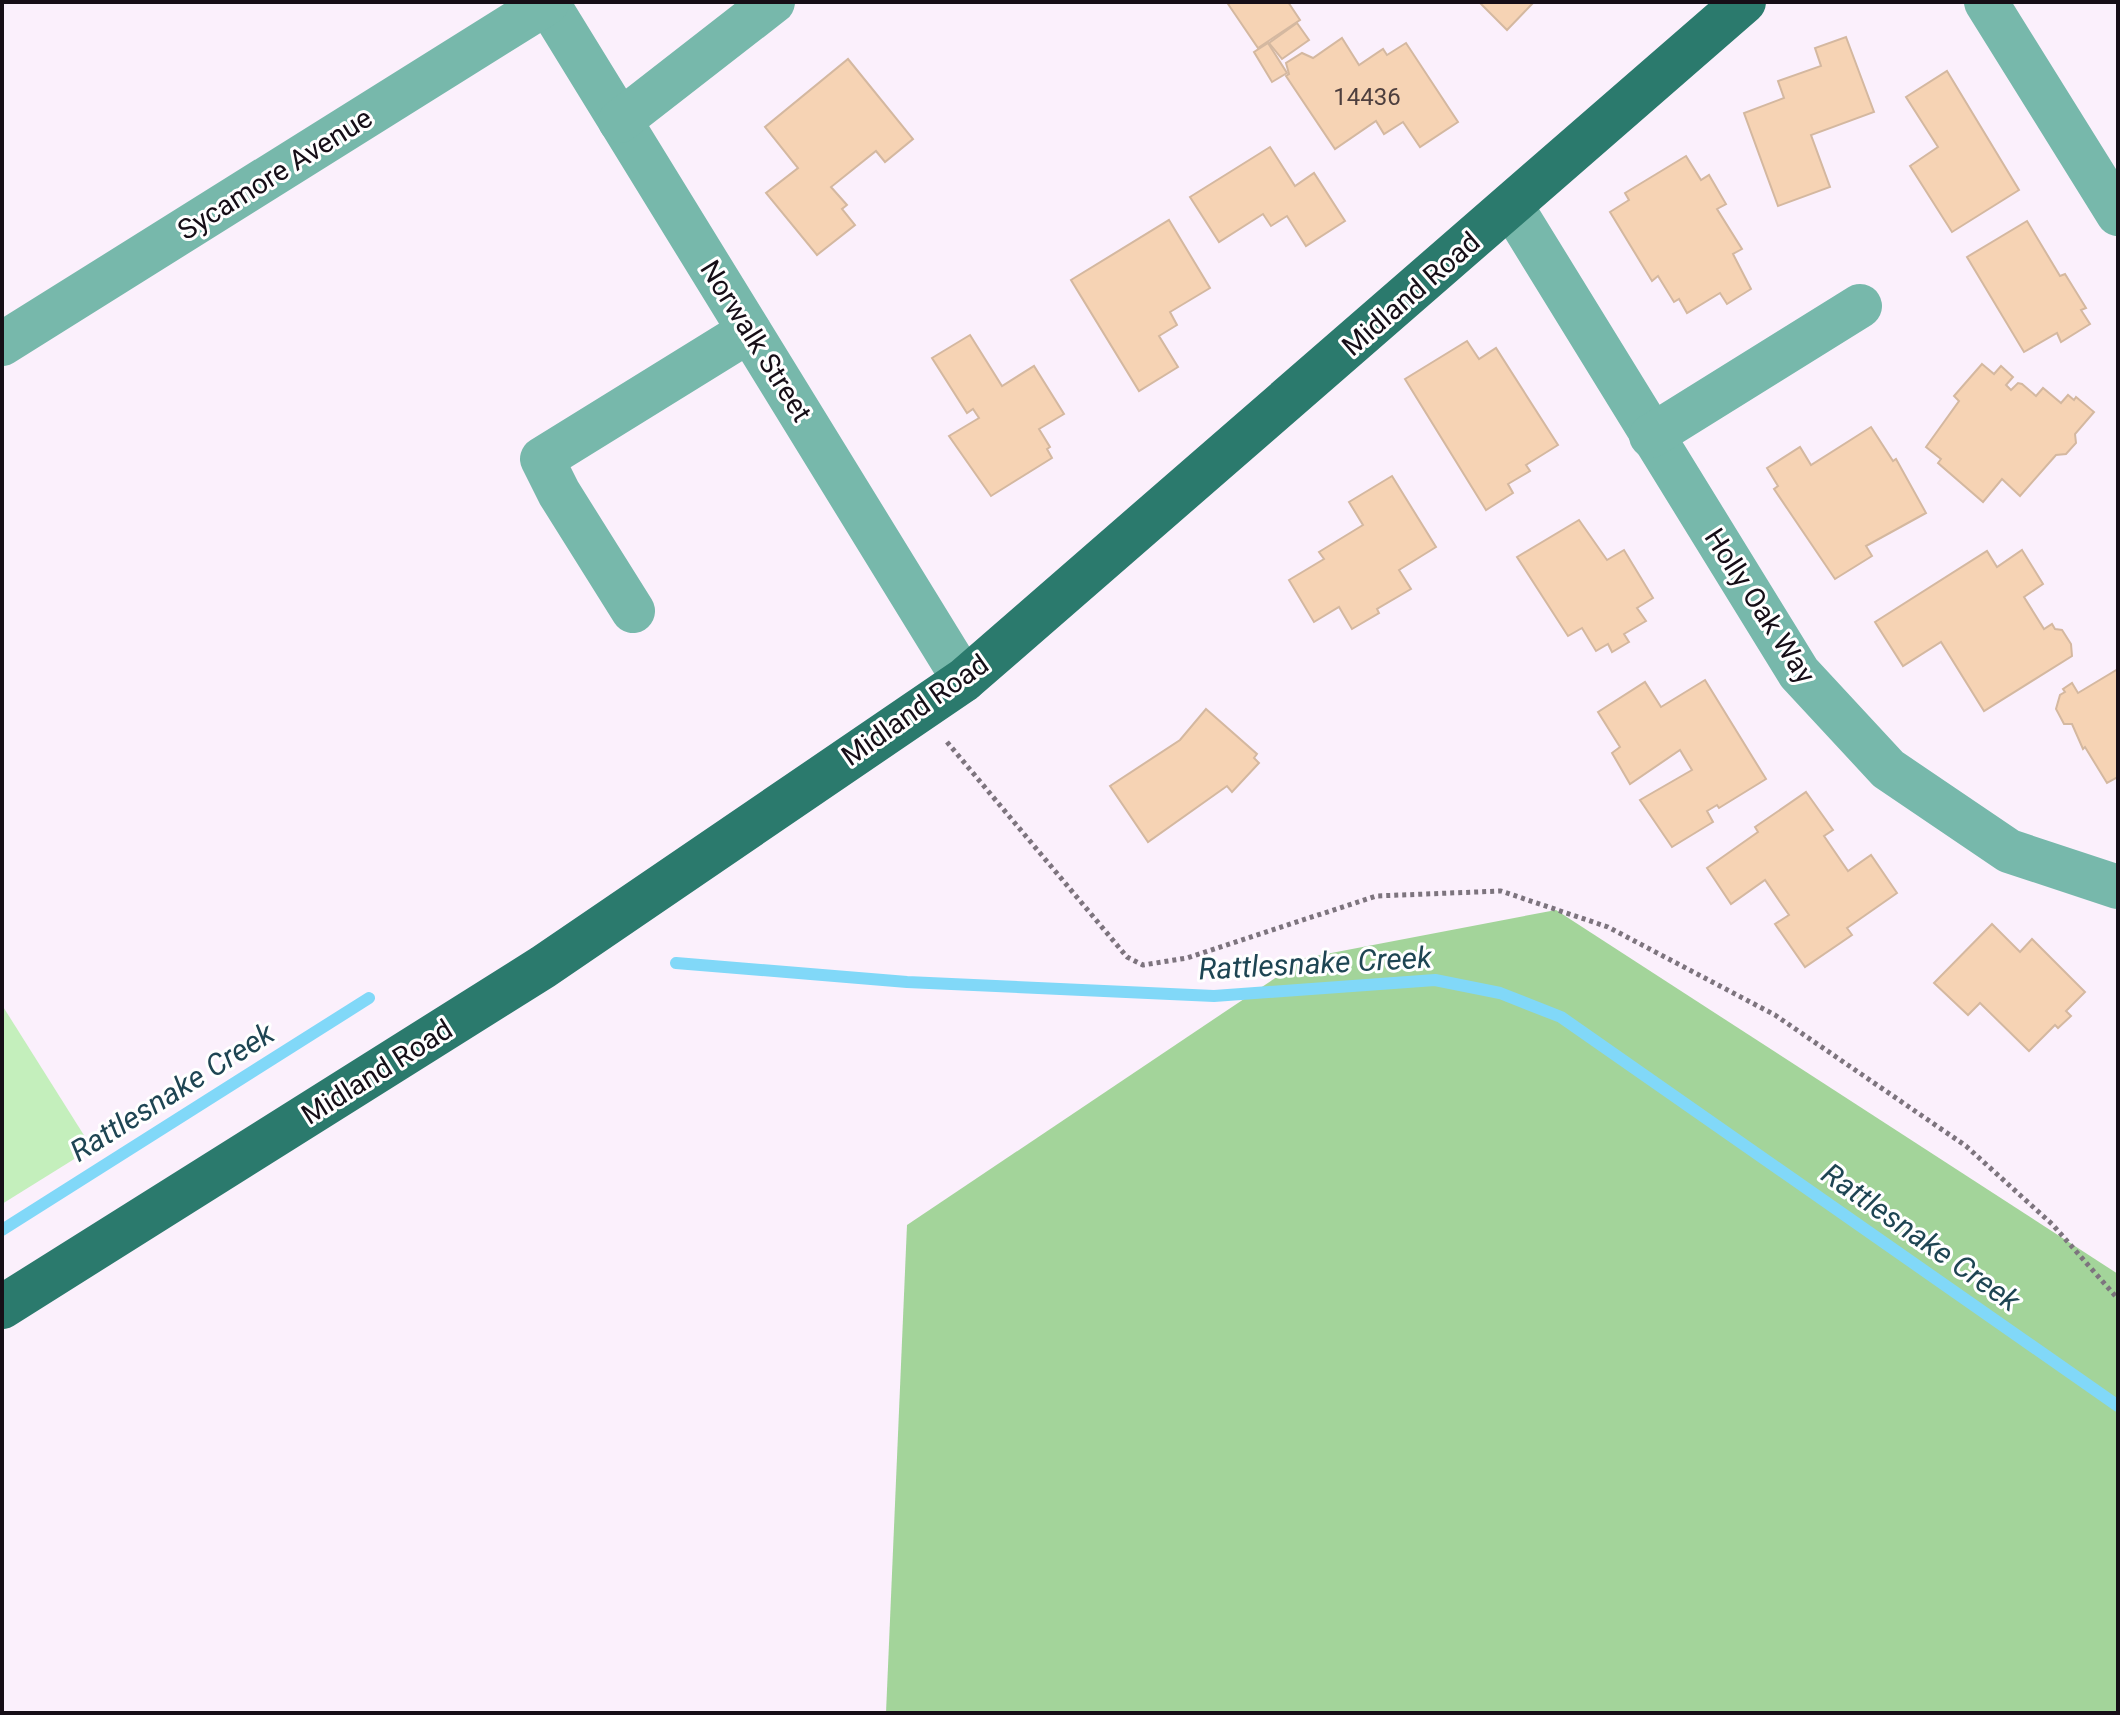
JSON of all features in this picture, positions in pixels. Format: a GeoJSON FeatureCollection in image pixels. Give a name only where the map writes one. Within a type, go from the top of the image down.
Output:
{"type":"FeatureCollection","features":[{"type":"Feature","properties":{"kind":"main road","name":"Midland Road"},"geometry":{"type":"LineString","coordinates":[[2,1307],[543,967],[964,680],[1512,207],[1636,93],[1744,2]]}},
{"type":"Feature","properties":{"kind":"street","name":"Norwalk Street"},"geometry":{"type":"LineString","coordinates":[[547,2],[964,680]]}},
{"type":"Feature","properties":{"kind":"street","name":"Sycamore Avenue"},"geometry":{"type":"LineString","coordinates":[[2,344],[547,2]]}},
{"type":"Feature","properties":{"kind":"street"},"geometry":{"type":"LineString","coordinates":[[620,121],[773,2]]}},
{"type":"Feature","properties":{"kind":"street"},"geometry":{"type":"LineString","coordinates":[[1986,2],[2118,214]]}},
{"type":"Feature","properties":{"kind":"street","name":"Holly Oak Way"},"geometry":{"type":"LineString","coordinates":[[1512,207],[1799,673],[1888,769],[2009,851],[2118,887]]}},
{"type":"Feature","properties":{"kind":"street"},"geometry":{"type":"LineString","coordinates":[[1651,436],[1860,306]]}},
{"type":"Feature","properties":{"kind":"street"},"geometry":{"type":"LineString","coordinates":[[633,611],[559,493],[542,459],[749,331]]}},
{"type":"Feature","properties":{"kind":"path"},"geometry":{"type":"LineString","coordinates":[[924,708],[950,747],[1127,957],[1143,965],[1187,958],[1376,896],[1501,891],[1608,927],[1775,1015],[1966,1146],[2053,1225],[2118,1299]]}},
{"type":"Feature","properties":{"kind":"green space"},"geometry":{"type":"Polygon","coordinates":[[[1556,910],[2118,1274],[2118,1713],[886,1713],[907,1225],[1305,958],[1556,910]]]}},
{"type":"Feature","properties":{"kind":"green space"},"geometry":{"type":"Polygon","coordinates":[[[2,1005],[92,1148],[2,1204],[2,1005]]]}},
{"type":"Feature","properties":{"kind":"building"},"geometry":{"type":"Polygon","coordinates":[[[1288,2],[1300,20],[1258,48],[1228,4],[1288,2]]]}},
{"type":"Feature","properties":{"kind":"building"},"geometry":{"type":"Polygon","coordinates":[[[1479,2],[1534,2],[1507,30],[1479,2]]]}},
{"type":"Feature","properties":{"kind":"building"},"geometry":{"type":"Polygon","coordinates":[[[1297,23],[1309,40],[1282,59],[1269,43],[1297,23]]]}},
{"type":"Feature","properties":{"kind":"building"},"geometry":{"type":"Polygon","coordinates":[[[1846,37],[1874,112],[1811,135],[1830,187],[1778,206],[1744,113],[1784,98],[1778,81],[1821,66],[1815,48],[1846,37]]]}},
{"type":"Feature","properties":{"kind":"building"},"geometry":{"type":"Polygon","coordinates":[[[1342,38],[1359,65],[1383,49],[1387,55],[1406,43],[1458,122],[1420,147],[1403,122],[1384,134],[1376,121],[1335,149],[1286,76],[1289,74],[1286,63],[1302,53],[1313,58],[1342,38]]]}},
{"type":"Feature","properties":{"kind":"building"},"geometry":{"type":"Polygon","coordinates":[[[1268,43],[1287,73],[1272,82],[1254,52],[1268,43]]]}},
{"type":"Feature","properties":{"kind":"building"},"geometry":{"type":"Polygon","coordinates":[[[848,59],[913,139],[885,162],[876,151],[831,187],[847,205],[842,209],[855,225],[817,255],[766,193],[798,168],[765,127],[848,59]]]}},
{"type":"Feature","properties":{"kind":"building"},"geometry":{"type":"Polygon","coordinates":[[[1947,71],[2019,190],[1952,232],[1910,166],[1938,147],[1906,97],[1947,71]]]}},
{"type":"Feature","properties":{"kind":"building"},"geometry":{"type":"Polygon","coordinates":[[[1270,147],[1295,186],[1314,173],[1345,221],[1306,246],[1287,216],[1271,226],[1263,214],[1219,242],[1190,197],[1270,147]]]}},
{"type":"Feature","properties":{"kind":"building"},"geometry":{"type":"Polygon","coordinates":[[[1686,156],[1701,180],[1709,175],[1726,204],[1717,209],[1742,249],[1733,254],[1751,289],[1727,304],[1720,293],[1687,313],[1679,299],[1674,302],[1658,276],[1652,281],[1610,212],[1629,200],[1625,193],[1686,156]]]}},
{"type":"Feature","properties":{"kind":"building"},"geometry":{"type":"Polygon","coordinates":[[[1169,220],[1210,288],[1170,312],[1177,325],[1159,336],[1178,367],[1139,391],[1071,280],[1169,220]]]}},
{"type":"Feature","properties":{"kind":"building"},"geometry":{"type":"Polygon","coordinates":[[[2027,221],[2060,276],[2065,274],[2086,308],[2081,310],[2090,324],[2061,342],[2057,333],[2024,352],[1967,257],[2027,221]]]}},
{"type":"Feature","properties":{"kind":"building"},"geometry":{"type":"Polygon","coordinates":[[[970,335],[1002,386],[1034,366],[1064,414],[1039,429],[1050,447],[1047,449],[1052,458],[991,496],[949,436],[979,418],[973,409],[967,413],[932,358],[970,335]]]}},
{"type":"Feature","properties":{"kind":"building"},"geometry":{"type":"Polygon","coordinates":[[[1467,341],[1479,359],[1496,348],[1558,445],[1526,465],[1530,471],[1508,484],[1513,493],[1486,510],[1405,379],[1467,341]]]}},
{"type":"Feature","properties":{"kind":"building"},"geometry":{"type":"Polygon","coordinates":[[[1982,364],[1994,374],[2001,366],[2013,377],[2006,385],[2011,390],[2018,383],[2036,396],[2043,388],[2061,403],[2068,395],[2074,400],[2076,397],[2094,412],[2075,434],[2076,443],[2066,454],[2056,455],[2020,496],[2002,479],[1983,502],[1938,463],[1941,459],[1926,447],[1959,401],[1954,396],[1982,364]]]}},
{"type":"Feature","properties":{"kind":"building"},"geometry":{"type":"Polygon","coordinates":[[[1871,427],[1893,461],[1896,459],[1926,513],[1866,546],[1872,556],[1835,579],[1774,489],[1778,486],[1767,468],[1800,447],[1811,465],[1871,427]]]}},
{"type":"Feature","properties":{"kind":"building"},"geometry":{"type":"Polygon","coordinates":[[[1392,476],[1436,547],[1399,570],[1411,589],[1377,609],[1379,613],[1352,629],[1339,607],[1314,622],[1289,580],[1324,559],[1319,552],[1363,525],[1349,502],[1392,476]]]}},
{"type":"Feature","properties":{"kind":"building"},"geometry":{"type":"Polygon","coordinates":[[[1579,520],[1607,560],[1624,550],[1653,598],[1637,608],[1646,621],[1624,634],[1629,642],[1612,652],[1608,644],[1596,651],[1582,628],[1568,636],[1517,557],[1579,520]]]}},
{"type":"Feature","properties":{"kind":"building"},"geometry":{"type":"Polygon","coordinates":[[[2022,550],[2043,584],[2024,597],[2044,629],[2052,624],[2055,629],[2062,630],[2071,644],[2072,656],[1984,711],[1941,642],[1903,666],[1875,622],[1987,551],[1997,567],[2022,550]]]}},
{"type":"Feature","properties":{"kind":"building"},"geometry":{"type":"Polygon","coordinates":[[[2118,669],[2118,777],[2107,783],[2085,747],[2083,749],[2072,724],[2064,724],[2056,709],[2060,695],[2065,692],[2063,689],[2072,683],[2078,693],[2118,669]]]}},
{"type":"Feature","properties":{"kind":"building"},"geometry":{"type":"Polygon","coordinates":[[[1705,680],[1766,779],[1719,808],[1717,805],[1707,811],[1713,822],[1672,847],[1640,800],[1692,770],[1680,750],[1630,784],[1612,753],[1620,747],[1598,712],[1645,682],[1661,707],[1705,680]]]}},
{"type":"Feature","properties":{"kind":"building"},"geometry":{"type":"Polygon","coordinates":[[[1206,709],[1257,754],[1254,758],[1259,763],[1232,792],[1227,786],[1148,842],[1110,786],[1180,740],[1206,709]]]}},
{"type":"Feature","properties":{"kind":"building"},"geometry":{"type":"Polygon","coordinates":[[[1806,792],[1833,830],[1824,836],[1848,871],[1871,855],[1897,893],[1847,928],[1852,935],[1805,967],[1775,924],[1789,915],[1765,880],[1731,904],[1707,868],[1758,832],[1755,827],[1806,792]]]}},
{"type":"Feature","properties":{"kind":"building"},"geometry":{"type":"Polygon","coordinates":[[[1992,924],[2020,952],[2032,939],[2085,992],[2066,1011],[2071,1016],[2058,1028],[2055,1025],[2029,1051],[1980,1003],[1968,1015],[1934,983],[1992,924]]]}},
{"type":"Feature","properties":{"kind":"waterway","name":"Rattlesnake Creek"},"geometry":{"type":"LineString","coordinates":[[676,963],[907,982],[1214,996],[1435,980],[1500,993],[1561,1017],[2118,1406]]}},
{"type":"Feature","properties":{"kind":"waterway","name":"Rattlesnake Creek"},"geometry":{"type":"LineString","coordinates":[[2,1230],[369,998]]}}]}
